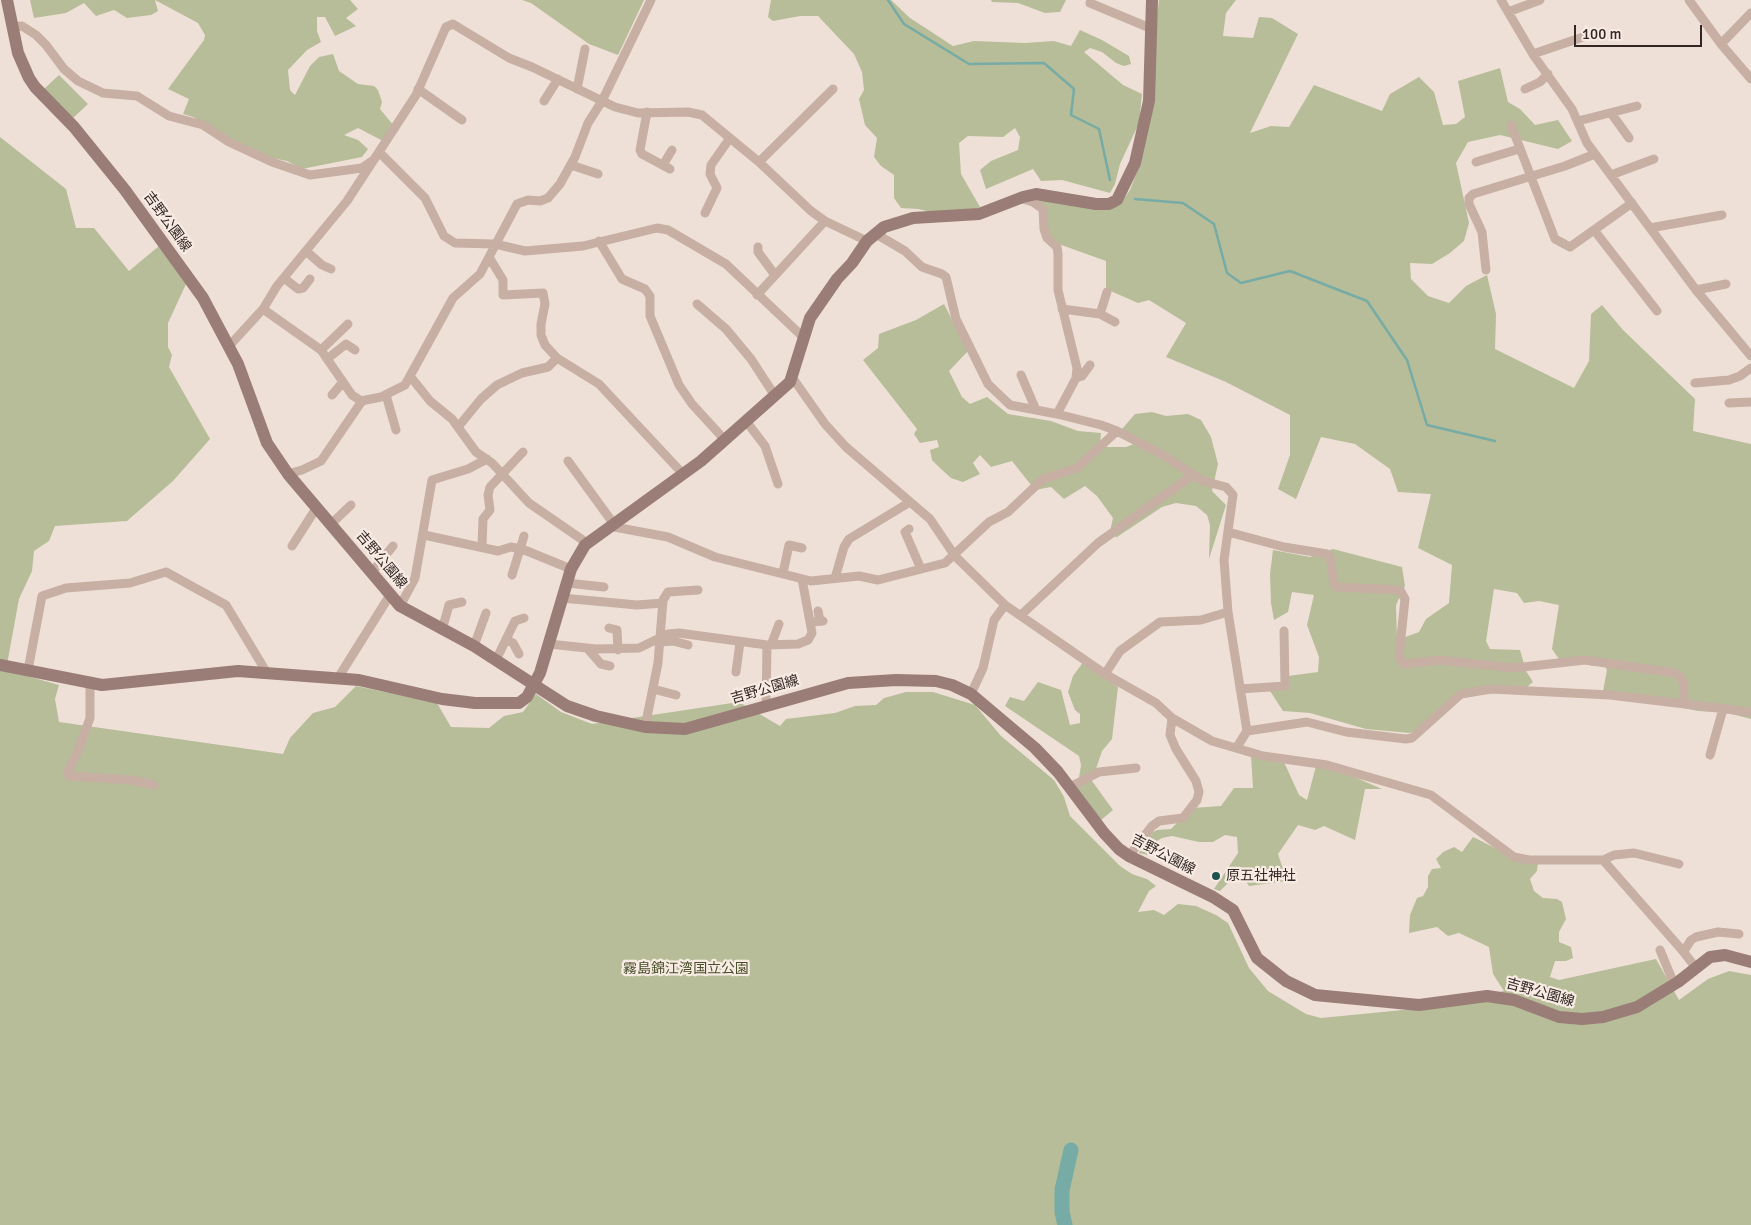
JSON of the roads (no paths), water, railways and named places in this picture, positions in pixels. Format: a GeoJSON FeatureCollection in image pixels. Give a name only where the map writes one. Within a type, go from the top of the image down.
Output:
{"type":"FeatureCollection","features":[{"type":"Feature","properties":{"kind":"main road","name":"吉野公園線"},"geometry":{"type":"LineString","coordinates":[[7,0],[12,27],[24,67],[35,87],[74,127],[125,190],[203,298],[230,345],[267,443],[288,474],[400,606],[474,646],[577,711],[645,727],[685,729],[834,685],[860,681],[936,681],[952,685],[971,694],[1035,748],[1070,787],[1104,833],[1129,856],[1213,897],[1233,910],[1258,958],[1286,981],[1315,994],[1419,1005],[1486,996],[1514,1000],[1559,1017],[1582,1019],[1625,1012],[1653,998],[1710,957],[1717,955],[1751,962]]}},
{"type":"Feature","properties":{"kind":"main road"},"geometry":{"type":"LineString","coordinates":[[0,665],[90,684],[114,684],[214,672],[267,673],[338,678],[377,683],[442,699],[489,704],[519,704],[535,684],[549,644],[571,568],[587,543],[683,474],[790,382],[810,318],[837,279],[871,238],[884,227],[898,220],[931,216],[979,214],[1019,198],[1036,194],[1096,204],[1109,204],[1117,200],[1135,163],[1149,101],[1152,0]]}},
{"type":"Feature","properties":{"kind":"street"},"geometry":{"type":"LineString","coordinates":[[288,474],[321,461],[362,401],[386,395],[405,385],[452,298],[480,274],[517,204],[528,200],[540,201],[548,198],[570,165],[588,123],[602,101],[651,0]]}},
{"type":"Feature","properties":{"kind":"street"},"geometry":{"type":"LineString","coordinates":[[1091,0],[1090,3],[1150,28]]}},
{"type":"Feature","properties":{"kind":"street"},"geometry":{"type":"LineString","coordinates":[[1501,0],[1533,54],[1578,121],[1582,133],[1595,154],[1696,290],[1749,351]]}},
{"type":"Feature","properties":{"kind":"street"},"geometry":{"type":"LineString","coordinates":[[1508,12],[1540,0]]}},
{"type":"Feature","properties":{"kind":"street"},"geometry":{"type":"LineString","coordinates":[[1689,0],[1721,44],[1751,79]]}},
{"type":"Feature","properties":{"kind":"street"},"geometry":{"type":"LineString","coordinates":[[1721,44],[1751,13]]}},
{"type":"Feature","properties":{"kind":"street"},"geometry":{"type":"LineString","coordinates":[[230,345],[262,309],[284,278],[347,201],[379,155],[418,90],[446,28],[453,24],[509,58],[615,107],[647,112],[688,112],[702,115],[759,162],[825,221],[904,251],[922,268],[946,277],[956,320],[988,384],[1010,405],[1057,414],[1101,425],[1116,431],[1160,454],[1203,481],[1226,487],[1233,495],[1224,560],[1228,612],[1246,731],[1237,747]]}},
{"type":"Feature","properties":{"kind":"street"},"geometry":{"type":"LineString","coordinates":[[12,27],[22,26],[36,35],[46,44],[64,70],[78,82],[103,93],[137,96],[169,116],[203,125],[229,142],[272,162],[310,176],[362,168],[379,155]]}},
{"type":"Feature","properties":{"kind":"street"},"geometry":{"type":"LineString","coordinates":[[1533,54],[1586,36]]}},
{"type":"Feature","properties":{"kind":"street"},"geometry":{"type":"LineString","coordinates":[[578,89],[585,49]]}},
{"type":"Feature","properties":{"kind":"street"},"geometry":{"type":"LineString","coordinates":[[1525,89],[1540,82],[1548,74]]}},
{"type":"Feature","properties":{"kind":"street"},"geometry":{"type":"LineString","coordinates":[[544,100],[558,79]]}},
{"type":"Feature","properties":{"kind":"street"},"geometry":{"type":"LineString","coordinates":[[418,90],[462,120]]}},
{"type":"Feature","properties":{"kind":"street"},"geometry":{"type":"LineString","coordinates":[[759,162],[833,90]]}},
{"type":"Feature","properties":{"kind":"street"},"geometry":{"type":"LineString","coordinates":[[1578,121],[1637,106]]}},
{"type":"Feature","properties":{"kind":"street"},"geometry":{"type":"LineString","coordinates":[[647,112],[640,150],[642,154],[666,167],[672,150]]}},
{"type":"Feature","properties":{"kind":"street"},"geometry":{"type":"LineString","coordinates":[[1612,113],[1629,138]]}},
{"type":"Feature","properties":{"kind":"street"},"geometry":{"type":"LineString","coordinates":[[1511,124],[1555,239],[1570,246],[1632,203]]}},
{"type":"Feature","properties":{"kind":"street"},"geometry":{"type":"LineString","coordinates":[[705,213],[717,188],[710,174],[711,165],[730,138]]}},
{"type":"Feature","properties":{"kind":"street"},"geometry":{"type":"LineString","coordinates":[[1476,162],[1519,149]]}},
{"type":"Feature","properties":{"kind":"street"},"geometry":{"type":"LineString","coordinates":[[1486,270],[1482,232],[1469,204],[1469,198],[1473,194],[1565,166],[1595,154]]}},
{"type":"Feature","properties":{"kind":"street"},"geometry":{"type":"LineString","coordinates":[[379,155],[425,198],[444,236],[455,242],[495,244],[525,251],[583,246],[657,228],[668,230],[726,264],[803,337]]}},
{"type":"Feature","properties":{"kind":"street"},"geometry":{"type":"LineString","coordinates":[[1611,175],[1654,159]]}},
{"type":"Feature","properties":{"kind":"street"},"geometry":{"type":"LineString","coordinates":[[570,165],[598,174]]}},
{"type":"Feature","properties":{"kind":"street"},"geometry":{"type":"LineString","coordinates":[[1019,198],[1033,202],[1043,210],[1046,234],[1057,247],[1058,290],[1077,368],[1076,378],[1057,414]]}},
{"type":"Feature","properties":{"kind":"street"},"geometry":{"type":"LineString","coordinates":[[1650,228],[1722,216]]}},
{"type":"Feature","properties":{"kind":"street"},"geometry":{"type":"LineString","coordinates":[[758,294],[825,221]]}},
{"type":"Feature","properties":{"kind":"street"},"geometry":{"type":"LineString","coordinates":[[1594,230],[1657,311]]}},
{"type":"Feature","properties":{"kind":"street"},"geometry":{"type":"LineString","coordinates":[[599,241],[622,279],[644,289],[650,296],[650,316],[679,385],[692,404],[724,439]]}},
{"type":"Feature","properties":{"kind":"street"},"geometry":{"type":"LineString","coordinates":[[758,248],[758,252],[775,275]]}},
{"type":"Feature","properties":{"kind":"street"},"geometry":{"type":"LineString","coordinates":[[306,251],[322,265],[331,269]]}},
{"type":"Feature","properties":{"kind":"street"},"geometry":{"type":"LineString","coordinates":[[489,257],[503,280],[503,295],[543,293],[542,336],[546,345],[557,358],[599,384],[683,474]]}},
{"type":"Feature","properties":{"kind":"street"},"geometry":{"type":"LineString","coordinates":[[284,278],[298,289],[303,288],[310,279]]}},
{"type":"Feature","properties":{"kind":"street"},"geometry":{"type":"LineString","coordinates":[[1696,290],[1726,284]]}},
{"type":"Feature","properties":{"kind":"street"},"geometry":{"type":"LineString","coordinates":[[1100,314],[1107,292]]}},
{"type":"Feature","properties":{"kind":"street"},"geometry":{"type":"LineString","coordinates":[[697,304],[726,329],[751,359],[775,396]]}},
{"type":"Feature","properties":{"kind":"street"},"geometry":{"type":"LineString","coordinates":[[262,309],[321,350],[352,395],[362,401]]}},
{"type":"Feature","properties":{"kind":"street"},"geometry":{"type":"LineString","coordinates":[[1062,310],[1100,314],[1116,322]]}},
{"type":"Feature","properties":{"kind":"street"},"geometry":{"type":"LineString","coordinates":[[321,350],[348,324]]}},
{"type":"Feature","properties":{"kind":"street"},"geometry":{"type":"LineString","coordinates":[[327,359],[346,344],[354,350]]}},
{"type":"Feature","properties":{"kind":"street"},"geometry":{"type":"LineString","coordinates":[[458,427],[481,398],[497,385],[522,373],[548,367],[557,358]]}},
{"type":"Feature","properties":{"kind":"street"},"geometry":{"type":"LineString","coordinates":[[1076,378],[1082,376],[1090,365]]}},
{"type":"Feature","properties":{"kind":"street"},"geometry":{"type":"LineString","coordinates":[[1695,383],[1729,380],[1740,376],[1751,368]]}},
{"type":"Feature","properties":{"kind":"street"},"geometry":{"type":"LineString","coordinates":[[1021,375],[1036,410]]}},
{"type":"Feature","properties":{"kind":"street"},"geometry":{"type":"LineString","coordinates":[[410,376],[430,401],[452,419],[476,452],[487,459],[529,504],[587,543]]}},
{"type":"Feature","properties":{"kind":"street"},"geometry":{"type":"LineString","coordinates":[[792,378],[825,424],[846,447],[930,520],[955,556],[1006,605],[1105,674],[1156,703],[1172,718],[1212,741],[1263,756],[1327,765],[1431,795],[1514,857],[1529,860],[1603,860],[1614,855],[1634,853],[1679,864]]}},
{"type":"Feature","properties":{"kind":"street"},"geometry":{"type":"LineString","coordinates":[[332,395],[343,382]]}},
{"type":"Feature","properties":{"kind":"street"},"geometry":{"type":"LineString","coordinates":[[386,395],[396,430]]}},
{"type":"Feature","properties":{"kind":"street"},"geometry":{"type":"LineString","coordinates":[[1729,402],[1751,402]]}},
{"type":"Feature","properties":{"kind":"street"},"geometry":{"type":"LineString","coordinates":[[746,421],[765,446],[778,484]]}},
{"type":"Feature","properties":{"kind":"street"},"geometry":{"type":"LineString","coordinates":[[568,462],[611,525],[668,537],[716,557],[811,581],[859,576],[878,580],[945,563],[955,556],[989,522],[1008,512],[1043,479],[1076,468],[1116,431]]}},
{"type":"Feature","properties":{"kind":"street"},"geometry":{"type":"LineString","coordinates":[[482,547],[483,519],[490,510],[488,495],[490,487],[523,452]]}},
{"type":"Feature","properties":{"kind":"street"},"geometry":{"type":"LineString","coordinates":[[400,606],[415,578],[424,535],[432,480],[468,469],[487,459]]}},
{"type":"Feature","properties":{"kind":"street"},"geometry":{"type":"LineString","coordinates":[[1021,615],[1098,543],[1193,475]]}},
{"type":"Feature","properties":{"kind":"street"},"geometry":{"type":"LineString","coordinates":[[835,578],[844,547],[849,539],[910,502]]}},
{"type":"Feature","properties":{"kind":"street"},"geometry":{"type":"LineString","coordinates":[[331,524],[351,505]]}},
{"type":"Feature","properties":{"kind":"street"},"geometry":{"type":"LineString","coordinates":[[292,546],[317,508]]}},
{"type":"Feature","properties":{"kind":"street"},"geometry":{"type":"LineString","coordinates":[[909,530],[905,532],[921,569]]}},
{"type":"Feature","properties":{"kind":"street"},"geometry":{"type":"LineString","coordinates":[[1228,532],[1284,547],[1326,554],[1330,557],[1334,584],[1337,587],[1400,590],[1406,599],[1398,656],[1404,664],[1440,660],[1514,668],[1585,660],[1594,661],[1675,673],[1680,676],[1684,684],[1684,704]]}},
{"type":"Feature","properties":{"kind":"street"},"geometry":{"type":"LineString","coordinates":[[424,535],[498,551],[511,547],[522,549],[571,568]]}},
{"type":"Feature","properties":{"kind":"street"},"geometry":{"type":"LineString","coordinates":[[512,575],[522,549],[524,536]]}},
{"type":"Feature","properties":{"kind":"street"},"geometry":{"type":"LineString","coordinates":[[783,573],[790,545],[802,548]]}},
{"type":"Feature","properties":{"kind":"street"},"geometry":{"type":"LineString","coordinates":[[372,572],[393,546]]}},
{"type":"Feature","properties":{"kind":"street"},"geometry":{"type":"LineString","coordinates":[[28,670],[42,596],[66,588],[130,583],[166,572],[226,605],[267,673]]}},
{"type":"Feature","properties":{"kind":"street"},"geometry":{"type":"LineString","coordinates":[[802,578],[818,622]]}},
{"type":"Feature","properties":{"kind":"street"},"geometry":{"type":"LineString","coordinates":[[566,583],[604,587]]}},
{"type":"Feature","properties":{"kind":"street"},"geometry":{"type":"LineString","coordinates":[[645,727],[661,640],[663,603],[668,592],[698,590]]}},
{"type":"Feature","properties":{"kind":"street"},"geometry":{"type":"LineString","coordinates":[[338,678],[390,595]]}},
{"type":"Feature","properties":{"kind":"street"},"geometry":{"type":"LineString","coordinates":[[562,598],[637,605],[663,603]]}},
{"type":"Feature","properties":{"kind":"street"},"geometry":{"type":"LineString","coordinates":[[442,630],[449,605],[462,602]]}},
{"type":"Feature","properties":{"kind":"street"},"geometry":{"type":"LineString","coordinates":[[971,694],[983,668],[994,620],[1006,605]]}},
{"type":"Feature","properties":{"kind":"street"},"geometry":{"type":"LineString","coordinates":[[549,644],[618,650],[639,648],[679,633],[769,645],[798,644],[808,640],[818,622],[818,611]]}},
{"type":"Feature","properties":{"kind":"street"},"geometry":{"type":"LineString","coordinates":[[1105,674],[1120,651],[1160,622],[1201,620],[1228,612]]}},
{"type":"Feature","properties":{"kind":"street"},"geometry":{"type":"LineString","coordinates":[[474,646],[486,613]]}},
{"type":"Feature","properties":{"kind":"street"},"geometry":{"type":"LineString","coordinates":[[496,660],[519,617]]}},
{"type":"Feature","properties":{"kind":"street"},"geometry":{"type":"LineString","coordinates":[[766,706],[769,645],[779,624]]}},
{"type":"Feature","properties":{"kind":"street"},"geometry":{"type":"LineString","coordinates":[[609,628],[617,630],[618,650]]}},
{"type":"Feature","properties":{"kind":"street"},"geometry":{"type":"LineString","coordinates":[[1240,689],[1284,686],[1284,631]]}},
{"type":"Feature","properties":{"kind":"street"},"geometry":{"type":"LineString","coordinates":[[507,640],[513,643],[519,654]]}},
{"type":"Feature","properties":{"kind":"street"},"geometry":{"type":"LineString","coordinates":[[661,640],[688,645]]}},
{"type":"Feature","properties":{"kind":"street"},"geometry":{"type":"LineString","coordinates":[[736,672],[740,642]]}},
{"type":"Feature","properties":{"kind":"street"},"geometry":{"type":"LineString","coordinates":[[587,648],[601,664],[610,666]]}},
{"type":"Feature","properties":{"kind":"street"},"geometry":{"type":"LineString","coordinates":[[90,684],[90,718],[76,756],[68,770],[69,776],[132,780],[154,785]]}},
{"type":"Feature","properties":{"kind":"street"},"geometry":{"type":"LineString","coordinates":[[767,690],[788,685]]}},
{"type":"Feature","properties":{"kind":"street"},"geometry":{"type":"LineString","coordinates":[[653,689],[676,695]]}},
{"type":"Feature","properties":{"kind":"street"},"geometry":{"type":"LineString","coordinates":[[1246,731],[1307,722],[1346,732],[1406,740],[1412,738],[1461,694],[1491,689],[1601,694],[1751,712]]}},
{"type":"Feature","properties":{"kind":"street"},"geometry":{"type":"LineString","coordinates":[[1710,755],[1723,709]]}},
{"type":"Feature","properties":{"kind":"street"},"geometry":{"type":"LineString","coordinates":[[1129,856],[1152,826],[1159,820],[1183,818],[1197,800],[1199,792],[1196,781],[1176,749],[1170,735],[1172,718]]}},
{"type":"Feature","properties":{"kind":"street"},"geometry":{"type":"LineString","coordinates":[[1070,787],[1099,772],[1136,768]]}},
{"type":"Feature","properties":{"kind":"street"},"geometry":{"type":"LineString","coordinates":[[1603,860],[1696,968]]}},
{"type":"Feature","properties":{"kind":"street"},"geometry":{"type":"LineString","coordinates":[[1684,952],[1691,940],[1696,937],[1718,932],[1739,934]]}},
{"type":"Feature","properties":{"kind":"street"},"geometry":{"type":"LineString","coordinates":[[1660,950],[1674,984]]}},
{"type":"Feature","properties":{"kind":"waterway"},"geometry":{"type":"LineString","coordinates":[[888,0],[904,24],[969,64],[1044,63],[1074,89],[1071,115],[1099,129],[1110,180]]}},
{"type":"Feature","properties":{"kind":"waterway"},"geometry":{"type":"LineString","coordinates":[[1135,199],[1183,203],[1214,224],[1227,273],[1241,283],[1290,271],[1367,301],[1407,360],[1427,425],[1495,441]]}},
{"type":"Feature","properties":{"kind":"waterway"},"geometry":{"type":"LineString","coordinates":[[1065,1225],[1062,1212],[1062,1190],[1071,1150]]}},
{"type":"Feature","properties":{"kind":"place","name":"原五社神社"},"geometry":{"type":"Point","coordinates":[1216,876]}},
{"type":"Feature","properties":{"kind":"park label","name":"霧島錦江湾国立公園"},"geometry":{"type":"Point","coordinates":[686,969]}}]}
